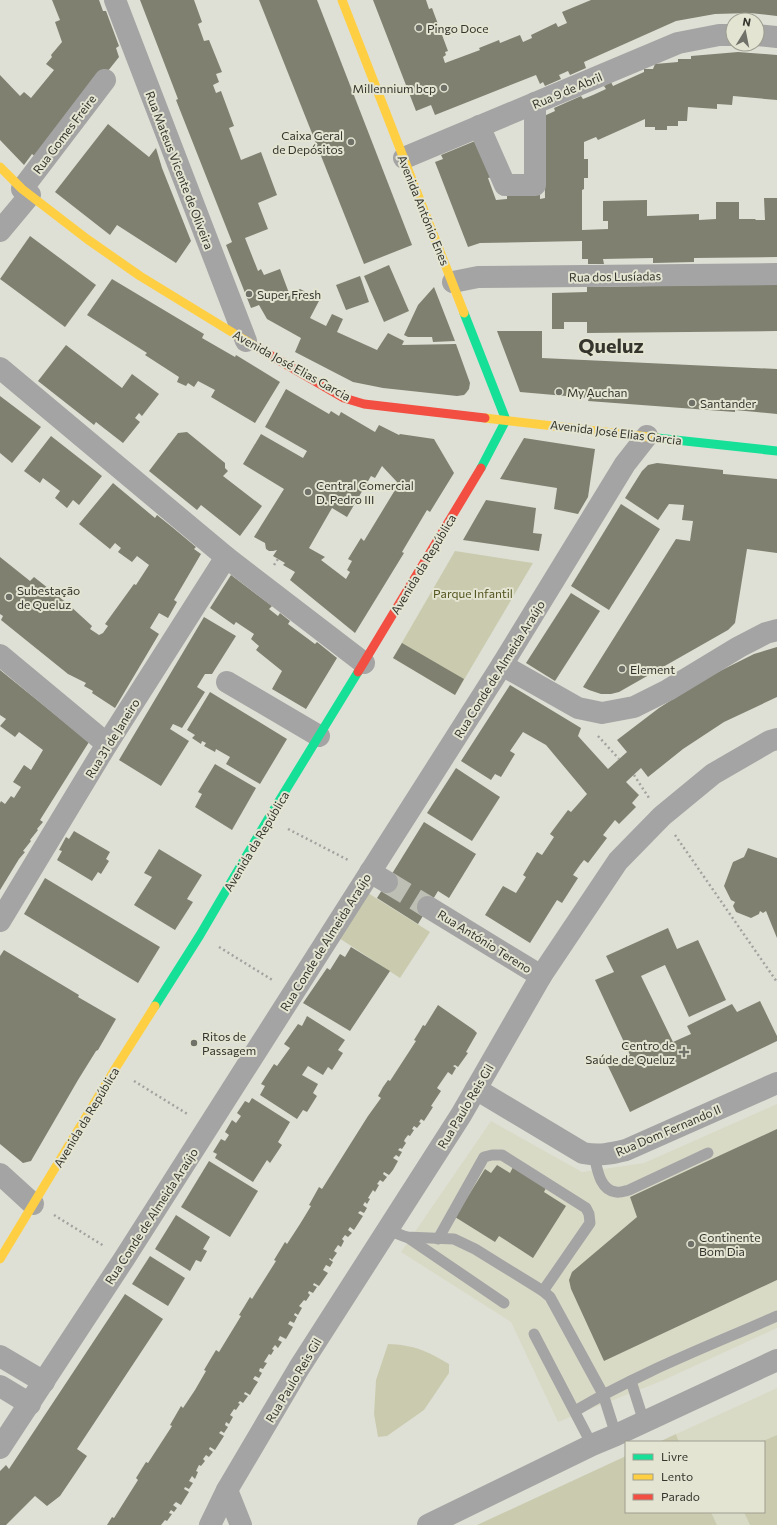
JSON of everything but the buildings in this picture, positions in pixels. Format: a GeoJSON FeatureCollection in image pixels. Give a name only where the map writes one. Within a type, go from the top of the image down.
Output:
{"type":"FeatureCollection","features":[{"type":"Feature","properties":{"kind":"street","name":"Rua Mateus Vicente de Oliveira"},"geometry":{"type":"LineString","coordinates":[[115,0],[246,341]]}},
{"type":"Feature","properties":{"kind":"street","name":"Avenida António Enes"},"geometry":{"type":"LineString","coordinates":[[342,0],[506,420]]}},
{"type":"Feature","properties":{"kind":"street","name":"Rua 9 de Abril"},"geometry":{"type":"LineString","coordinates":[[404,158],[678,43],[725,35]]}},
{"type":"Feature","properties":{"kind":"street"},"geometry":{"type":"LineString","coordinates":[[765,36],[777,37]]}},
{"type":"Feature","properties":{"kind":"street","name":"Rua Gomes Freire"},"geometry":{"type":"LineString","coordinates":[[0,231],[106,80]]}},
{"type":"Feature","properties":{"kind":"street"},"geometry":{"type":"LineString","coordinates":[[479,126],[505,185],[535,185],[536,103]]}},
{"type":"Feature","properties":{"kind":"street","name":"Avenida José Elias Garcia"},"geometry":{"type":"LineString","coordinates":[[0,167],[26,192],[87,239],[140,276],[246,341],[344,398],[364,404],[394,408],[777,451]]}},
{"type":"Feature","properties":{"kind":"street","name":"Rua dos Lusíadas"},"geometry":{"type":"LineString","coordinates":[[453,282],[478,277],[777,274]]}},
{"type":"Feature","properties":{"kind":"street"},"geometry":{"type":"LineString","coordinates":[[0,368],[226,557],[364,663]]}},
{"type":"Feature","properties":{"kind":"street","name":"Avenida da República"},"geometry":{"type":"LineString","coordinates":[[0,1259],[115,1069],[200,935],[268,819],[484,463],[506,420]]}},
{"type":"Feature","properties":{"kind":"street","name":"Rua Conde de Almeida Araújo"},"geometry":{"type":"LineString","coordinates":[[0,1448],[124,1259],[293,992],[379,877],[502,665],[625,464],[647,436]]}},
{"type":"Feature","properties":{"kind":"street","name":"Rua 31 de Janeiro"},"geometry":{"type":"LineString","coordinates":[[0,921],[107,744],[226,557]]}},
{"type":"Feature","properties":{"kind":"street"},"geometry":{"type":"LineString","coordinates":[[502,665],[578,708],[602,713],[634,706],[668,690],[739,647],[766,633],[777,630]]}},
{"type":"Feature","properties":{"kind":"street"},"geometry":{"type":"LineString","coordinates":[[0,655],[107,744]]}},
{"type":"Feature","properties":{"kind":"street"},"geometry":{"type":"LineString","coordinates":[[227,682],[319,736]]}},
{"type":"Feature","properties":{"kind":"street","name":"Rua Paulo Reis Gil"},"geometry":{"type":"LineString","coordinates":[[210,1525],[227,1490],[299,1368],[397,1233],[476,1089],[541,976],[618,861],[662,816],[713,774],[770,741],[777,739]]}},
{"type":"Feature","properties":{"kind":"street","name":"Rua António Tereno"},"geometry":{"type":"LineString","coordinates":[[428,907],[541,976]]}},
{"type":"Feature","properties":{"kind":"street","name":"Rua Dom Fernando II"},"geometry":{"type":"LineString","coordinates":[[476,1089],[583,1153],[608,1155],[626,1150],[777,1083]]}},
{"type":"Feature","properties":{"kind":"street"},"geometry":{"type":"LineString","coordinates":[[0,1174],[33,1204]]}},
{"type":"Feature","properties":{"kind":"street"},"geometry":{"type":"LineString","coordinates":[[0,1356],[44,1382]]}},
{"type":"Feature","properties":{"kind":"street"},"geometry":{"type":"LineString","coordinates":[[428,1525],[592,1445],[777,1360]]}},
{"type":"Feature","properties":{"kind":"street"},"geometry":{"type":"LineString","coordinates":[[0,1386],[30,1404]]}},
{"type":"Feature","properties":{"kind":"street"},"geometry":{"type":"LineString","coordinates":[[227,1490],[241,1525]]}},
{"type":"Feature","properties":{"kind":"lane"},"geometry":{"type":"LineString","coordinates":[[594,1155],[601,1180],[606,1188],[616,1192],[629,1190],[708,1153]]}},
{"type":"Feature","properties":{"kind":"lane"},"geometry":{"type":"LineString","coordinates":[[438,1238],[484,1158],[492,1154],[502,1155],[586,1208],[589,1214],[590,1222],[543,1291]]}},
{"type":"Feature","properties":{"kind":"lane"},"geometry":{"type":"LineString","coordinates":[[397,1233],[454,1239],[543,1291],[550,1297],[603,1394],[616,1435]]}},
{"type":"Feature","properties":{"kind":"lane"},"geometry":{"type":"LineString","coordinates":[[397,1233],[504,1303]]}},
{"type":"Feature","properties":{"kind":"lane"},"geometry":{"type":"LineString","coordinates":[[575,1411],[603,1394],[777,1316]]}},
{"type":"Feature","properties":{"kind":"lane"},"geometry":{"type":"LineString","coordinates":[[534,1334],[592,1445]]}},
{"type":"Feature","properties":{"kind":"lane"},"geometry":{"type":"LineString","coordinates":[[631,1381],[644,1422]]}},
{"type":"Feature","properties":{"kind":"path"},"geometry":{"type":"LineString","coordinates":[[634,775],[777,982]]}},
{"type":"Feature","properties":{"kind":"path"},"geometry":{"type":"LineString","coordinates":[[268,819],[379,877]]}},
{"type":"Feature","properties":{"kind":"path"},"geometry":{"type":"LineString","coordinates":[[200,935],[293,992]]}},
{"type":"Feature","properties":{"kind":"path"},"geometry":{"type":"LineString","coordinates":[[115,1069],[207,1127]]}},
{"type":"Feature","properties":{"kind":"path"},"geometry":{"type":"LineString","coordinates":[[33,1204],[64,1221],[124,1259]]}},
{"type":"Feature","properties":{"kind":"shaded area"},"geometry":{"type":"Polygon","coordinates":[[[777,1104],[777,1328],[664,1380],[558,1422],[511,1322],[401,1252],[491,1121],[582,1172],[644,1163],[777,1104]]]}},
{"type":"Feature","properties":{"kind":"shaded area"},"geometry":{"type":"Polygon","coordinates":[[[777,1388],[777,1525],[717,1525],[711,1513],[765,1513],[765,1441],[679,1441],[676,1434],[777,1388]]]}},
{"type":"Feature","properties":{"kind":"green space","name":"Parque Infantil"},"geometry":{"type":"Polygon","coordinates":[[[455,551],[533,563],[455,695],[393,658],[455,551]]]}},
{"type":"Feature","properties":{"kind":"green space"},"geometry":{"type":"Polygon","coordinates":[[[368,893],[430,932],[400,978],[339,938],[368,893]]]}},
{"type":"Feature","properties":{"kind":"green space"},"geometry":{"type":"Polygon","coordinates":[[[388,1344],[413,1347],[427,1352],[449,1364],[449,1373],[424,1410],[387,1436],[378,1437],[374,1414],[376,1380],[388,1344]]]}},
{"type":"Feature","properties":{"kind":"green space"},"geometry":{"type":"Polygon","coordinates":[[[676,1434],[679,1441],[661,1441],[676,1434]]]}},
{"type":"Feature","properties":{"kind":"green space"},"geometry":{"type":"Polygon","coordinates":[[[777,1435],[777,1525],[750,1525],[744,1513],[765,1513],[765,1441],[763,1441],[777,1435]]]}},
{"type":"Feature","properties":{"kind":"green space"},"geometry":{"type":"Polygon","coordinates":[[[625,1456],[625,1513],[711,1513],[717,1525],[477,1525],[625,1456]]]}},
{"type":"Feature","properties":{"kind":"tunnel"},"geometry":{"type":"LineString","coordinates":[[387,882],[428,907]]}},
{"type":"Feature","properties":{"kind":"traffic: fast"},"geometry":{"type":"LineString","coordinates":[[464,313],[506,420]]}},
{"type":"Feature","properties":{"kind":"traffic: fast"},"geometry":{"type":"LineString","coordinates":[[481,468],[506,420]]}},
{"type":"Feature","properties":{"kind":"traffic: fast"},"geometry":{"type":"LineString","coordinates":[[657,438],[777,451]]}},
{"type":"Feature","properties":{"kind":"traffic: fast"},"geometry":{"type":"LineString","coordinates":[[155,1006],[200,935],[268,819],[358,672]]}},
{"type":"Feature","properties":{"kind":"traffic: slow"},"geometry":{"type":"LineString","coordinates":[[342,0],[464,313]]}},
{"type":"Feature","properties":{"kind":"traffic: slow"},"geometry":{"type":"LineString","coordinates":[[0,167],[22,189],[87,239],[140,276],[256,347]]}},
{"type":"Feature","properties":{"kind":"traffic: slow"},"geometry":{"type":"LineString","coordinates":[[485,418],[657,438]]}},
{"type":"Feature","properties":{"kind":"traffic: slow"},"geometry":{"type":"LineString","coordinates":[[0,1259],[155,1006]]}},
{"type":"Feature","properties":{"kind":"traffic: jam"},"geometry":{"type":"LineString","coordinates":[[256,347],[344,398],[364,404],[485,418]]}},
{"type":"Feature","properties":{"kind":"traffic: jam"},"geometry":{"type":"LineString","coordinates":[[358,672],[481,468]]}},
{"type":"Feature","properties":{"kind":"place","name":"Pingo Doce"},"geometry":{"type":"Point","coordinates":[419,28]}},
{"type":"Feature","properties":{"kind":"place","name":"Millennium bcp"},"geometry":{"type":"Point","coordinates":[444,88]}},
{"type":"Feature","properties":{"kind":"place","name":"Caixa Geral de Depósitos"},"geometry":{"type":"Point","coordinates":[351,142]}},
{"type":"Feature","properties":{"kind":"place","name":"Super Fresh"},"geometry":{"type":"Point","coordinates":[249,294]}},
{"type":"Feature","properties":{"kind":"place","name":"My Auchan"},"geometry":{"type":"Point","coordinates":[559,392]}},
{"type":"Feature","properties":{"kind":"place","name":"Santander"},"geometry":{"type":"Point","coordinates":[692,403]}},
{"type":"Feature","properties":{"kind":"place","name":"Central Comercial D. Pedro III"},"geometry":{"type":"Point","coordinates":[308,492]}},
{"type":"Feature","properties":{"kind":"place","name":"Subestação de Queluz"},"geometry":{"type":"Point","coordinates":[9,597]}},
{"type":"Feature","properties":{"kind":"place","name":"Element"},"geometry":{"type":"Point","coordinates":[622,669]}},
{"type":"Feature","properties":{"kind":"place","name":"Ritos de Passagem"},"geometry":{"type":"Point","coordinates":[194,1043]}},
{"type":"Feature","properties":{"kind":"place","name":"Centro de Saúde de Queluz"},"geometry":{"type":"Point","coordinates":[684,1052]}},
{"type":"Feature","properties":{"kind":"place","name":"Continente Bom Dia"},"geometry":{"type":"Point","coordinates":[691,1244]}},
{"type":"Feature","properties":{"kind":"district","name":"Queluz"},"geometry":{"type":"Point","coordinates":[611,345]}}]}
